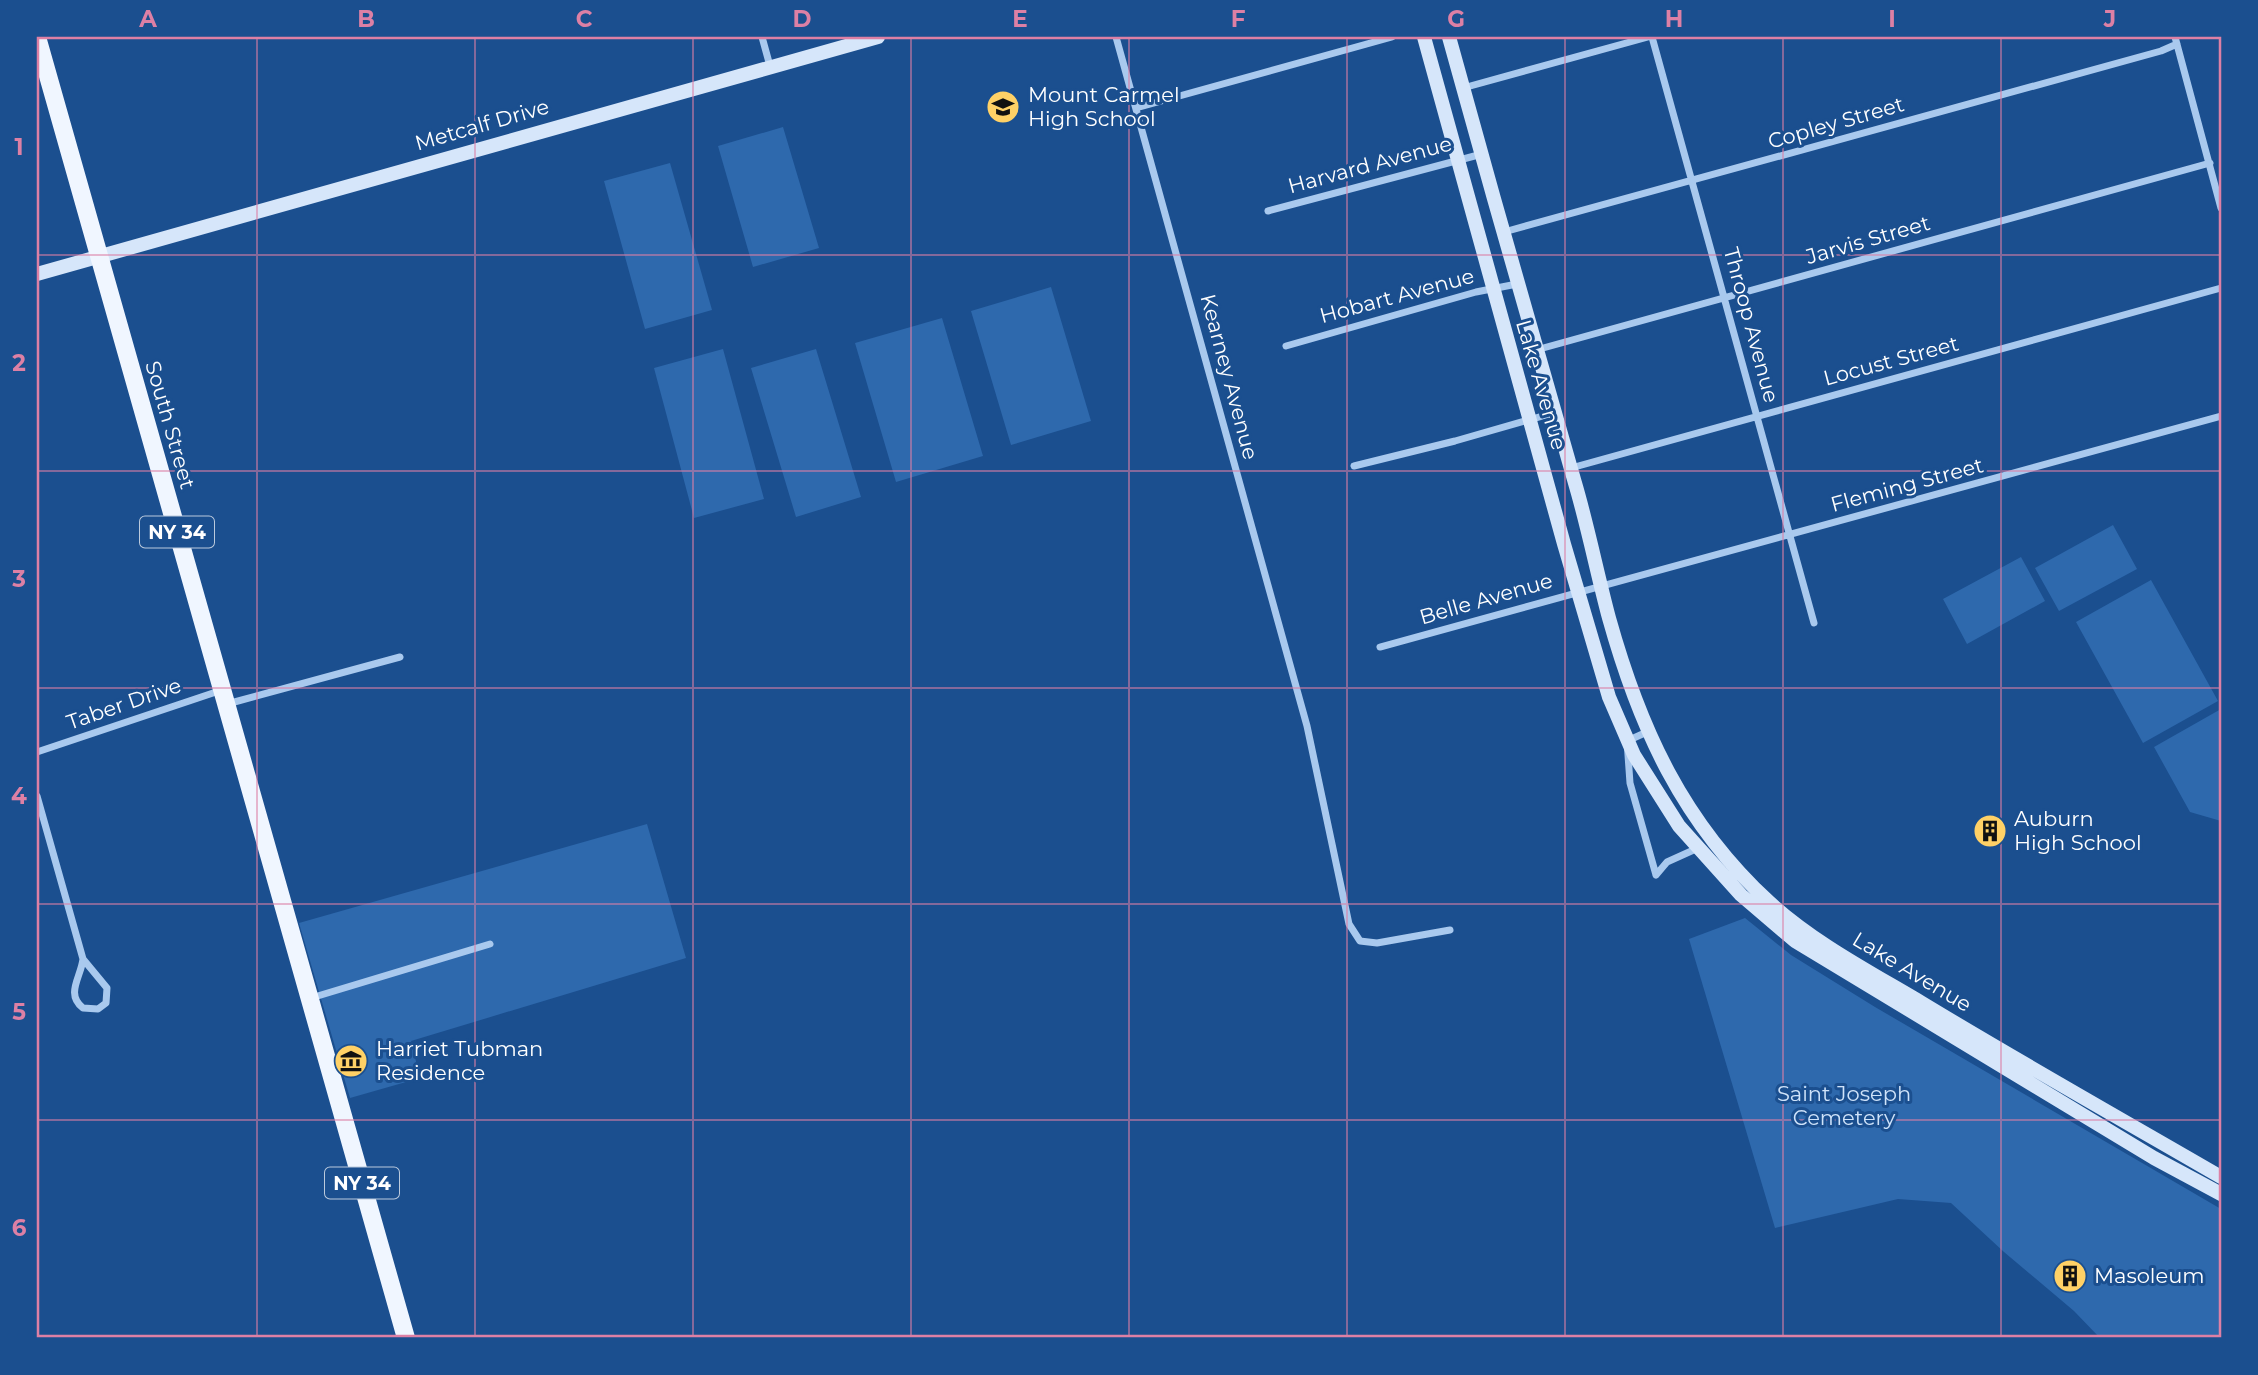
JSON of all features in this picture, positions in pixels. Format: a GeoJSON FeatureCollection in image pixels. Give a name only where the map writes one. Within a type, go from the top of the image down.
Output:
{"type":"FeatureCollection","features":[{"type":"Feature","properties":{"kind":"main road","name":"South Street"},"geometry":{"type":"LineString","coordinates":[[37,37],[406,1338]]}},
{"type":"Feature","properties":{"kind":"main road","name":"Metcalf Drive"},"geometry":{"type":"LineString","coordinates":[[37,274],[877,37]]}},
{"type":"Feature","properties":{"kind":"main road","name":"Lake Avenue"},"geometry":{"type":"LineString","coordinates":[[1424,37],[1577,592],[1609,697],[1628,741],[1655,790],[1698,848],[1741,895],[1760,913],[1823,960],[2154,1158],[2221,1194]]}},
{"type":"Feature","properties":{"kind":"main road","name":"Lake Avenue"},"geometry":{"type":"LineString","coordinates":[[1449,37],[1617,645],[1647,732],[1670,779],[1711,839],[1749,882],[1794,923],[1971,1033],[2221,1177]]}},
{"type":"Feature","properties":{"kind":"street"},"geometry":{"type":"LineString","coordinates":[[762,37],[770,66]]}},
{"type":"Feature","properties":{"kind":"street","name":"Kearney Avenue"},"geometry":{"type":"LineString","coordinates":[[1116,37],[1307,726],[1349,924],[1360,941],[1377,943],[1450,930]]}},
{"type":"Feature","properties":{"kind":"street"},"geometry":{"type":"LineString","coordinates":[[1136,108],[1392,37]]}},
{"type":"Feature","properties":{"kind":"street"},"geometry":{"type":"LineString","coordinates":[[1463,88],[1650,37]]}},
{"type":"Feature","properties":{"kind":"street","name":"Throop Avenue"},"geometry":{"type":"LineString","coordinates":[[1650,37],[1814,623]]}},
{"type":"Feature","properties":{"kind":"street"},"geometry":{"type":"LineString","coordinates":[[2176,41],[2221,208]]}},
{"type":"Feature","properties":{"kind":"street","name":"Copley Street"},"geometry":{"type":"LineString","coordinates":[[1504,232],[2161,51],[2176,41]]}},
{"type":"Feature","properties":{"kind":"street","name":"Harvard Avenue"},"geometry":{"type":"LineString","coordinates":[[1268,211],[1482,153]]}},
{"type":"Feature","properties":{"kind":"street","name":"Jarvis Street"},"geometry":{"type":"LineString","coordinates":[[1536,351],[2210,163]]}},
{"type":"Feature","properties":{"kind":"street","name":"Hobart Avenue"},"geometry":{"type":"LineString","coordinates":[[1286,346],[1494,288],[1518,284]]}},
{"type":"Feature","properties":{"kind":"street","name":"Locust Street"},"geometry":{"type":"LineString","coordinates":[[1570,468],[2221,288]]}},
{"type":"Feature","properties":{"kind":"street"},"geometry":{"type":"LineString","coordinates":[[1354,466],[1553,413]]}},
{"type":"Feature","properties":{"kind":"street","name":"Fleming Street"},"geometry":{"type":"LineString","coordinates":[[1602,587],[2221,416]]}},
{"type":"Feature","properties":{"kind":"street","name":"Belle Avenue"},"geometry":{"type":"LineString","coordinates":[[1380,648],[1602,587]]}},
{"type":"Feature","properties":{"kind":"street","name":"Taber Drive"},"geometry":{"type":"LineString","coordinates":[[37,752],[225,697],[400,657]]}},
{"type":"Feature","properties":{"kind":"street"},"geometry":{"type":"LineString","coordinates":[[1628,741],[1647,732]]}},
{"type":"Feature","properties":{"kind":"street","name":"Lake Avenue"},"geometry":{"type":"LineString","coordinates":[[1628,741],[1630,783],[1656,875],[1667,862],[1698,848]]}},
{"type":"Feature","properties":{"kind":"street"},"geometry":{"type":"LineString","coordinates":[[37,796],[83,959],[107,988],[106,1003],[98,1009],[83,1008],[75,999],[74,988],[83,959]]}},
{"type":"Feature","properties":{"kind":"street"},"geometry":{"type":"LineString","coordinates":[[310,998],[490,944]]}},
{"type":"Feature","properties":{"kind":"green space"},"geometry":{"type":"Polygon","coordinates":[[[783,127],[819,248],[753,267],[718,146],[783,127]]]}},
{"type":"Feature","properties":{"kind":"green space"},"geometry":{"type":"Polygon","coordinates":[[[670,163],[712,310],[645,329],[604,181],[670,163]]]}},
{"type":"Feature","properties":{"kind":"green space"},"geometry":{"type":"Polygon","coordinates":[[[1051,287],[1091,421],[1011,445],[971,311],[1051,287]]]}},
{"type":"Feature","properties":{"kind":"green space"},"geometry":{"type":"Polygon","coordinates":[[[942,318],[983,456],[896,482],[855,343],[942,318]]]}},
{"type":"Feature","properties":{"kind":"green space"},"geometry":{"type":"Polygon","coordinates":[[[723,349],[764,499],[694,518],[654,368],[723,349]]]}},
{"type":"Feature","properties":{"kind":"green space"},"geometry":{"type":"Polygon","coordinates":[[[816,349],[861,497],[796,517],[751,368],[816,349]]]}},
{"type":"Feature","properties":{"kind":"green space"},"geometry":{"type":"Polygon","coordinates":[[[2113,525],[2137,569],[2059,611],[2035,568],[2113,525]]]}},
{"type":"Feature","properties":{"kind":"green space"},"geometry":{"type":"Polygon","coordinates":[[[2021,557],[2045,601],[1967,644],[1943,599],[2021,557]]]}},
{"type":"Feature","properties":{"kind":"green space"},"geometry":{"type":"Polygon","coordinates":[[[2151,580],[2218,701],[2143,743],[2076,622],[2151,580]]]}},
{"type":"Feature","properties":{"kind":"green space"},"geometry":{"type":"Polygon","coordinates":[[[2221,709],[2221,821],[2190,812],[2154,747],[2221,709]]]}},
{"type":"Feature","properties":{"kind":"green space"},"geometry":{"type":"Polygon","coordinates":[[[647,824],[686,958],[411,1041],[420,1078],[350,1098],[299,923],[647,824]]]}},
{"type":"Feature","properties":{"kind":"green space","name":"Saint Joseph Cemetery"},"geometry":{"type":"Polygon","coordinates":[[[1745,918],[1791,955],[1875,1007],[2221,1209],[2221,1338],[2100,1338],[2074,1311],[1951,1203],[1898,1199],[1775,1228],[1689,939],[1745,918]]]}},
{"type":"Feature","properties":{"kind":"place","name":"Mount Carmel High School"},"geometry":{"type":"Point","coordinates":[1003,107]}},
{"type":"Feature","properties":{"kind":"place","name":"Auburn High School"},"geometry":{"type":"Point","coordinates":[1990,831]}},
{"type":"Feature","properties":{"kind":"place","name":"Harriet Tubman Residence"},"geometry":{"type":"Point","coordinates":[351,1061]}},
{"type":"Feature","properties":{"kind":"place","name":"Masoleum"},"geometry":{"type":"Point","coordinates":[2070,1276]}}]}
